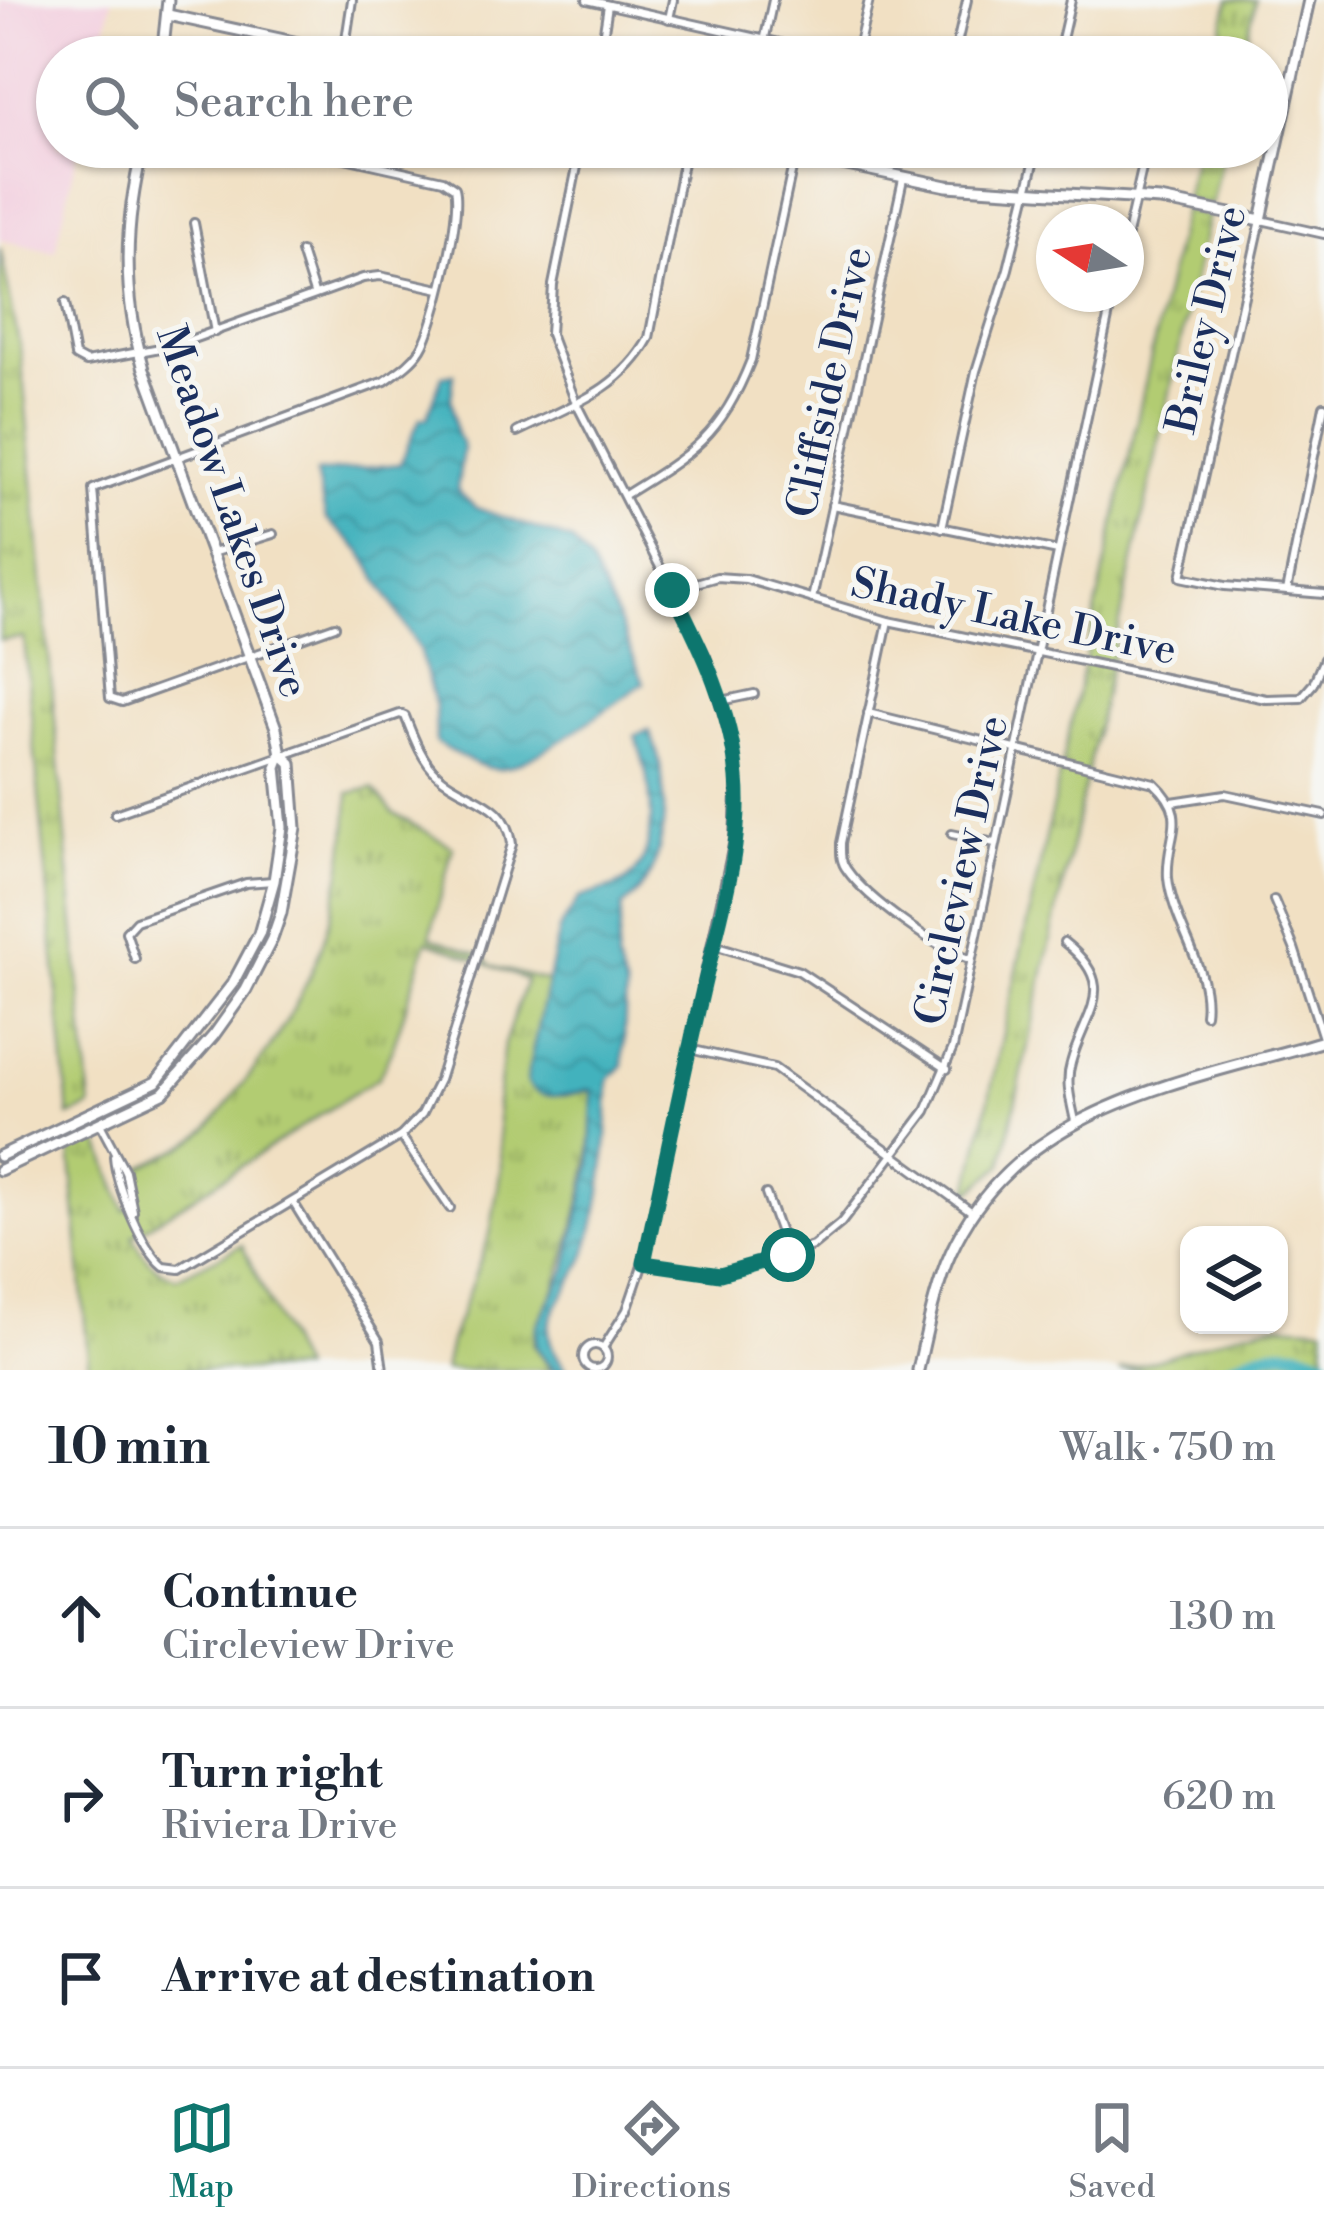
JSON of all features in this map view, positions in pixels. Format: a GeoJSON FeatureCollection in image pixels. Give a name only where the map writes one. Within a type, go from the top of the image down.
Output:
{"type":"FeatureCollection","features":[{"type":"Feature","properties":{"kind":"street"},"geometry":{"type":"LineString","coordinates":[[165,36],[168,0]]}},
{"type":"Feature","properties":{"kind":"street"},"geometry":{"type":"LineString","coordinates":[[347,36],[352,0]]}},
{"type":"Feature","properties":{"kind":"street"},"geometry":{"type":"LineString","coordinates":[[587,0],[760,36]]}},
{"type":"Feature","properties":{"kind":"street"},"geometry":{"type":"LineString","coordinates":[[669,19],[673,0]]}},
{"type":"Feature","properties":{"kind":"street"},"geometry":{"type":"LineString","coordinates":[[765,36],[773,0]]}},
{"type":"Feature","properties":{"kind":"street"},"geometry":{"type":"LineString","coordinates":[[861,36],[869,0]]}},
{"type":"Feature","properties":{"kind":"street"},"geometry":{"type":"LineString","coordinates":[[959,36],[967,0]]}},
{"type":"Feature","properties":{"kind":"street"},"geometry":{"type":"LineString","coordinates":[[1063,36],[1071,0]]}},
{"type":"Feature","properties":{"kind":"street","name":"Briley Drive"},"geometry":{"type":"LineString","coordinates":[[1288,99],[1310,0]]}},
{"type":"Feature","properties":{"kind":"street"},"geometry":{"type":"LineString","coordinates":[[603,36],[608,5]]}},
{"type":"Feature","properties":{"kind":"street"},"geometry":{"type":"LineString","coordinates":[[168,15],[265,36]]}},
{"type":"Feature","properties":{"kind":"street","name":"Meadow Lakes Drive"},"geometry":{"type":"LineString","coordinates":[[0,1156],[163,1093],[246,990],[272,939],[289,881],[296,809],[291,763],[281,754],[250,654],[139,353],[126,271],[127,227],[139,168]]}},
{"type":"Feature","properties":{"kind":"street"},"geometry":{"type":"LineString","coordinates":[[335,626],[122,702],[110,698],[93,489],[385,381],[420,351],[435,316],[456,212],[455,188],[443,180],[389,168]]}},
{"type":"Feature","properties":{"kind":"street"},"geometry":{"type":"LineString","coordinates":[[576,168],[549,321],[556,356],[575,403],[706,657],[737,776],[737,814],[713,945],[644,1263],[627,1310],[603,1348]]}},
{"type":"Feature","properties":{"kind":"street"},"geometry":{"type":"LineString","coordinates":[[517,432],[613,384],[649,338],[682,168]]}},
{"type":"Feature","properties":{"kind":"street"},"geometry":{"type":"LineString","coordinates":[[625,495],[701,445],[742,384],[791,168]]}},
{"type":"Feature","properties":{"kind":"street"},"geometry":{"type":"LineString","coordinates":[[853,168],[903,179],[1136,199],[1324,234]]}},
{"type":"Feature","properties":{"kind":"street"},"geometry":{"type":"LineString","coordinates":[[942,528],[976,371],[1033,168]]}},
{"type":"Feature","properties":{"kind":"street"},"geometry":{"type":"LineString","coordinates":[[1135,204],[1143,168]]}},
{"type":"Feature","properties":{"kind":"street","name":"Briley Drive"},"geometry":{"type":"LineString","coordinates":[[1273,168],[1181,577],[1287,591]]}},
{"type":"Feature","properties":{"kind":"street","name":"Cliffside Drive"},"geometry":{"type":"LineString","coordinates":[[812,598],[903,179]]}},
{"type":"Feature","properties":{"kind":"street"},"geometry":{"type":"LineString","coordinates":[[194,224],[215,332]]}},
{"type":"Feature","properties":{"kind":"street"},"geometry":{"type":"LineString","coordinates":[[301,252],[314,293]]}},
{"type":"Feature","properties":{"kind":"street"},"geometry":{"type":"LineString","coordinates":[[65,303],[77,360],[86,362],[215,332],[314,293],[380,276],[440,289]]}},
{"type":"Feature","properties":{"kind":"street","name":"Circleview Drive"},"geometry":{"type":"LineString","coordinates":[[644,1263],[720,1274],[813,1246],[830,1234],[892,1156],[926,1111],[947,1069],[1109,312]]}},
{"type":"Feature","properties":{"kind":"street"},"geometry":{"type":"LineString","coordinates":[[1324,406],[1287,591],[1324,595]]}},
{"type":"Feature","properties":{"kind":"street"},"geometry":{"type":"LineString","coordinates":[[832,505],[1058,551]]}},
{"type":"Feature","properties":{"kind":"street"},"geometry":{"type":"LineString","coordinates":[[212,553],[273,534]]}},
{"type":"Feature","properties":{"kind":"street","name":"Shady Lake Drive"},"geometry":{"type":"LineString","coordinates":[[672,590],[728,577],[770,584],[888,620],[1035,654],[1290,701],[1306,693],[1324,659]]}},
{"type":"Feature","properties":{"kind":"street"},"geometry":{"type":"LineString","coordinates":[[888,620],[841,843],[842,861],[866,890],[938,946],[969,959]]}},
{"type":"Feature","properties":{"kind":"street"},"geometry":{"type":"LineString","coordinates":[[721,701],[754,694]]}},
{"type":"Feature","properties":{"kind":"street"},"geometry":{"type":"LineString","coordinates":[[868,713],[1146,778],[1172,802],[1174,834],[1168,877],[1206,993],[1205,1015]]}},
{"type":"Feature","properties":{"kind":"street"},"geometry":{"type":"LineString","coordinates":[[97,1119],[125,1171],[134,1215],[158,1263],[180,1269],[400,1136],[422,1114],[440,1080],[512,844],[509,828],[484,800],[436,774],[400,714],[115,814]]}},
{"type":"Feature","properties":{"kind":"street","name":"Meadow Lakes Drive"},"geometry":{"type":"LineString","coordinates":[[0,1170],[156,1082],[192,1040],[248,957],[274,880],[282,827],[276,767],[281,754]]}},
{"type":"Feature","properties":{"kind":"street"},"geometry":{"type":"LineString","coordinates":[[1172,802],[1226,794],[1324,815]]}},
{"type":"Feature","properties":{"kind":"street"},"geometry":{"type":"LineString","coordinates":[[952,834],[995,843]]}},
{"type":"Feature","properties":{"kind":"street"},"geometry":{"type":"LineString","coordinates":[[135,959],[126,932],[136,922],[246,883],[289,881]]}},
{"type":"Feature","properties":{"kind":"street"},"geometry":{"type":"LineString","coordinates":[[918,1370],[946,1266],[975,1214],[1017,1163],[1075,1121],[1167,1086],[1324,1041],[1274,900]]}},
{"type":"Feature","properties":{"kind":"street"},"geometry":{"type":"LineString","coordinates":[[1064,941],[1084,960],[1094,986],[1085,1033],[1069,1071],[1075,1121]]}},
{"type":"Feature","properties":{"kind":"street"},"geometry":{"type":"LineString","coordinates":[[713,945],[800,971],[947,1069]]}},
{"type":"Feature","properties":{"kind":"street"},"geometry":{"type":"LineString","coordinates":[[689,1049],[774,1068],[975,1214]]}},
{"type":"Feature","properties":{"kind":"street"},"geometry":{"type":"LineString","coordinates":[[400,1136],[450,1208]]}},
{"type":"Feature","properties":{"kind":"street"},"geometry":{"type":"LineString","coordinates":[[766,1194],[788,1255]]}},
{"type":"Feature","properties":{"kind":"street"},"geometry":{"type":"LineString","coordinates":[[293,1202],[379,1341],[383,1370]]}},
{"type":"Feature","properties":{"kind":"street"},"geometry":{"type":"LineString","coordinates":[[592,1346],[603,1348],[608,1356],[604,1366],[595,1370],[586,1366],[585,1351],[592,1346]]}},
{"type":"Feature","properties":{"kind":"shaded area"},"geometry":{"type":"Polygon","coordinates":[[[0,0],[112,0],[104,36],[36,36],[36,168],[74,168],[55,252],[0,240],[0,0]]]}},
{"type":"Feature","properties":{"kind":"green space"},"geometry":{"type":"Polygon","coordinates":[[[1229,0],[1256,0],[1248,36],[1221,36],[1229,0]]]}},
{"type":"Feature","properties":{"kind":"green space"},"geometry":{"type":"Polygon","coordinates":[[[1192,168],[1219,168],[1211,205],[1185,200],[1192,168]]]}},
{"type":"Feature","properties":{"kind":"green space"},"geometry":{"type":"Polygon","coordinates":[[[1183,210],[1208,216],[1002,1165],[968,1194],[1183,210]]]}},
{"type":"Feature","properties":{"kind":"green space"},"geometry":{"type":"Polygon","coordinates":[[[0,247],[21,354],[91,1107],[69,1116],[24,638],[0,640],[0,247]]]}},
{"type":"Feature","properties":{"kind":"green space"},"geometry":{"type":"Polygon","coordinates":[[[373,788],[393,813],[453,847],[430,937],[483,956],[491,965],[427,941],[379,1077],[133,1236],[150,1262],[176,1278],[242,1245],[301,1370],[89,1370],[70,1147],[97,1136],[125,1210],[137,1203],[130,1173],[186,1145],[212,1124],[264,1056],[305,987],[332,914],[349,793],[373,788]]]}},
{"type":"Feature","properties":{"kind":"green space"},"geometry":{"type":"Polygon","coordinates":[[[493,967],[547,981],[528,1072],[563,1096],[592,1090],[591,1140],[578,1213],[534,1336],[533,1345],[551,1370],[444,1370],[490,1234],[501,1168],[497,1103],[504,1044],[526,980],[493,967]]]}},
{"type":"Feature","properties":{"kind":"green space"},"geometry":{"type":"Polygon","coordinates":[[[1288,1325],[1324,1327],[1324,1370],[1119,1370],[1233,1334],[1288,1334],[1288,1325]]]}},
{"type":"Feature","properties":{"kind":"water"},"geometry":{"type":"Polygon","coordinates":[[[454,374],[451,399],[463,448],[457,490],[476,508],[572,541],[590,563],[614,610],[644,683],[550,747],[497,769],[436,743],[435,705],[419,649],[361,551],[326,519],[316,473],[400,464],[420,418],[427,418],[442,376],[454,374]]]}},
{"type":"Feature","properties":{"kind":"water"},"geometry":{"type":"Polygon","coordinates":[[[649,730],[662,774],[663,825],[651,872],[622,907],[617,961],[626,990],[623,1065],[609,1080],[604,1168],[592,1233],[549,1328],[554,1350],[567,1370],[554,1370],[536,1347],[536,1327],[566,1270],[591,1164],[593,1094],[591,1090],[540,1094],[527,1083],[528,1072],[559,930],[579,898],[627,880],[642,862],[651,808],[635,736],[649,730]]]}},
{"type":"Feature","properties":{"kind":"waterway"},"geometry":{"type":"LineString","coordinates":[[1225,1370],[1286,1351],[1324,1362]]}},
{"type":"Feature","properties":{"kind":"route"},"geometry":{"type":"LineString","coordinates":[[672,590],[714,678],[737,776],[737,814],[719,919],[644,1263],[720,1274],[788,1255]]}}]}
